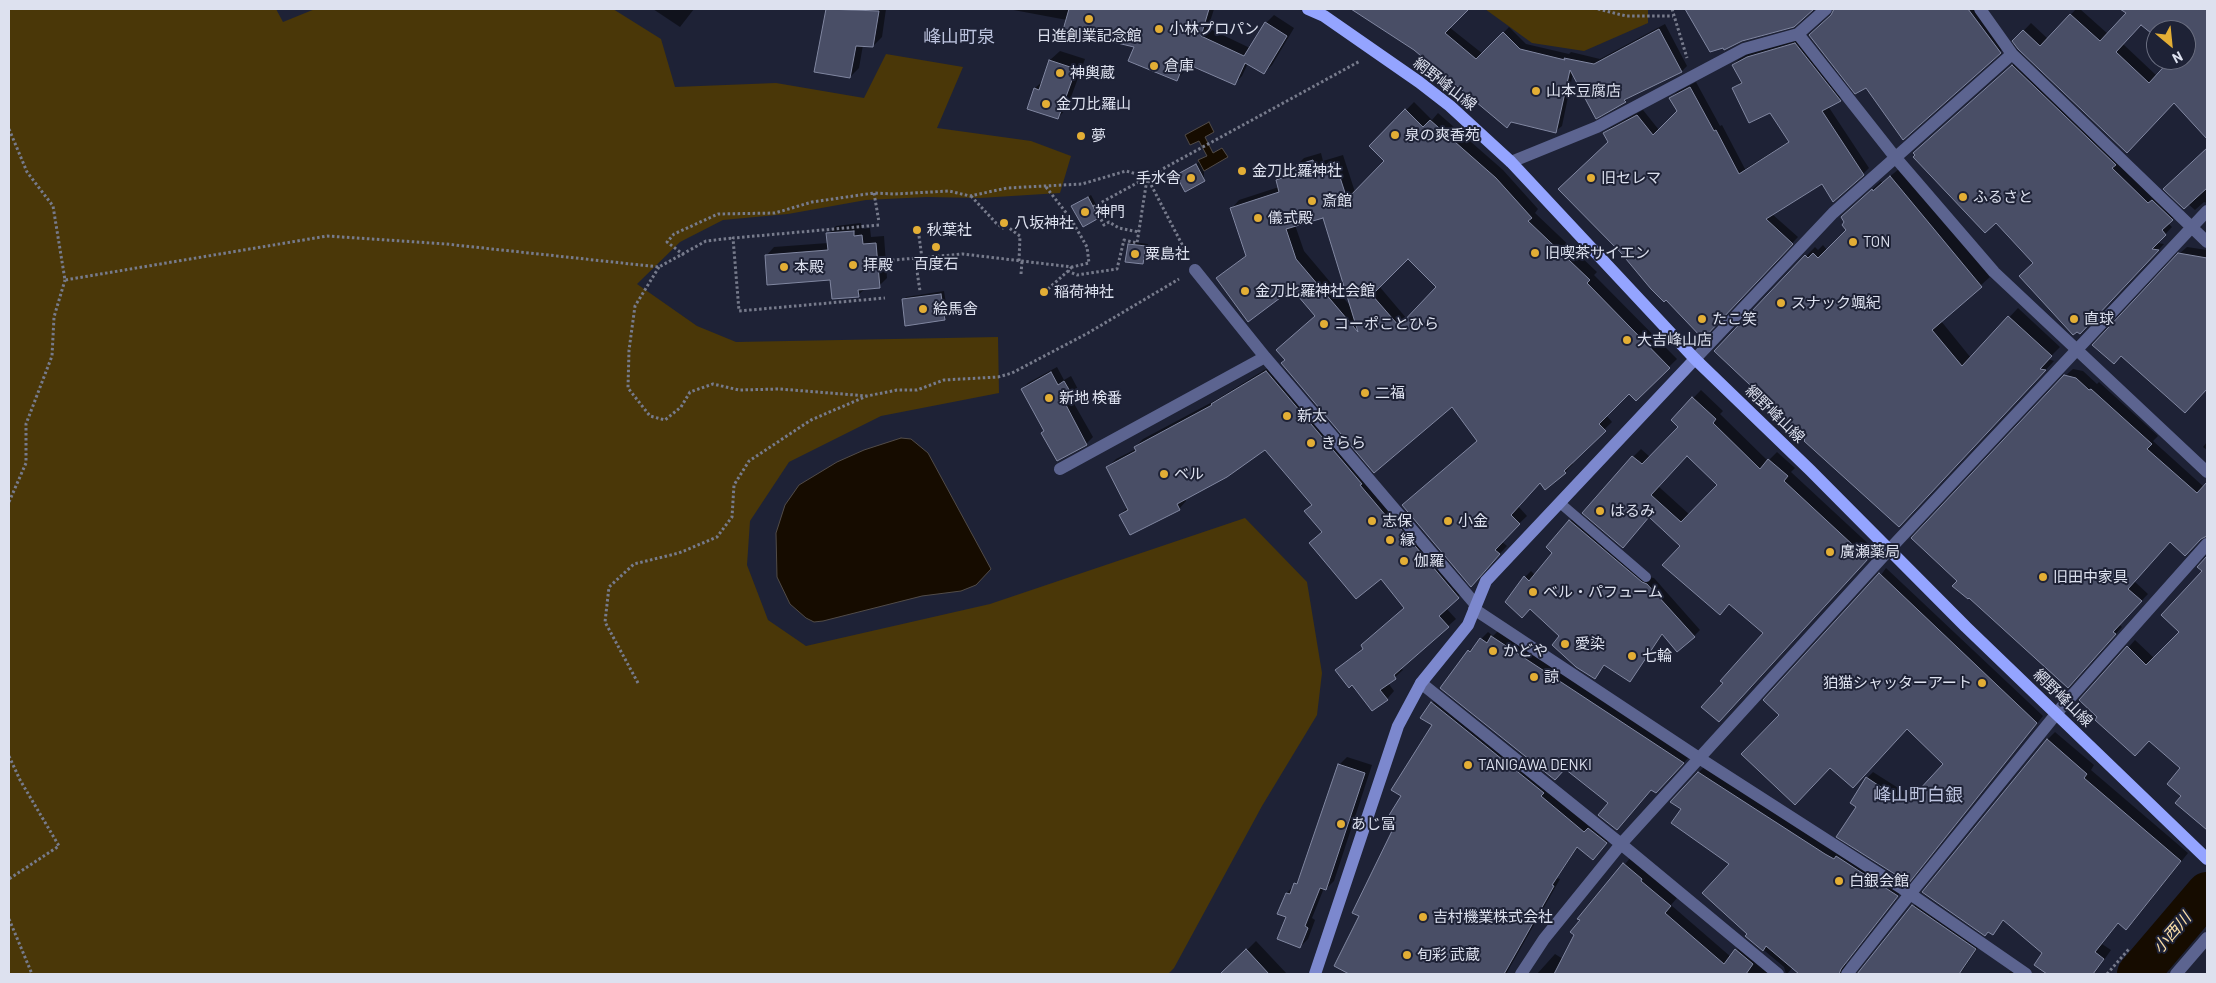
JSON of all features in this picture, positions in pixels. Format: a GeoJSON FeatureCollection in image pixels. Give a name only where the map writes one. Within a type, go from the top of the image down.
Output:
{"type":"FeatureCollection","features":[{"type":"Feature","properties":{"kind":"main road","name":"網野峰山線"},"geometry":{"type":"LineString","coordinates":[[1308,9],[1324,16],[1450,106],[1512,162],[1701,364],[1810,470],[1888,551],[2207,859]]}},
{"type":"Feature","properties":{"kind":"street"},"geometry":{"type":"LineString","coordinates":[[1512,162],[1596,127],[1744,49],[1798,34],[1826,9]]}},
{"type":"Feature","properties":{"kind":"street"},"geometry":{"type":"LineString","coordinates":[[1980,9],[2012,54],[2207,242]]}},
{"type":"Feature","properties":{"kind":"street"},"geometry":{"type":"LineString","coordinates":[[1798,34],[1895,157],[1994,272],[2207,472]]}},
{"type":"Feature","properties":{"kind":"street"},"geometry":{"type":"LineString","coordinates":[[1315,974],[1398,726],[1421,683],[1468,625],[1486,581],[1560,503],[1701,364],[1833,213],[2012,54]]}},
{"type":"Feature","properties":{"kind":"street"},"geometry":{"type":"LineString","coordinates":[[1521,974],[1544,939],[1621,844],[1888,551],[2207,212]]}},
{"type":"Feature","properties":{"kind":"street"},"geometry":{"type":"LineString","coordinates":[[1195,270],[1265,357],[1475,607],[1699,758],[1910,894],[2026,974]]}},
{"type":"Feature","properties":{"kind":"street"},"geometry":{"type":"LineString","coordinates":[[1060,470],[1265,357]]}},
{"type":"Feature","properties":{"kind":"street"},"geometry":{"type":"LineString","coordinates":[[1847,974],[2057,714],[2207,544]]}},
{"type":"Feature","properties":{"kind":"street"},"geometry":{"type":"LineString","coordinates":[[1421,683],[1621,844],[1778,974]]}},
{"type":"Feature","properties":{"kind":"street"},"geometry":{"type":"LineString","coordinates":[[2176,974],[2207,938]]}},
{"type":"Feature","properties":{"kind":"lane"},"geometry":{"type":"LineString","coordinates":[[1560,503],[1646,577]]}},
{"type":"Feature","properties":{"kind":"path"},"geometry":{"type":"LineString","coordinates":[[1598,9],[1626,16],[1673,16]]}},
{"type":"Feature","properties":{"kind":"path"},"geometry":{"type":"LineString","coordinates":[[1672,9],[1694,76]]}},
{"type":"Feature","properties":{"kind":"path"},"geometry":{"type":"LineString","coordinates":[[1139,232],[1119,228],[1109,222],[1104,225],[1094,207],[1376,52]]}},
{"type":"Feature","properties":{"kind":"path"},"geometry":{"type":"LineString","coordinates":[[9,129],[27,172],[53,206],[65,280],[54,317],[52,356],[26,424],[26,463],[9,502]]}},
{"type":"Feature","properties":{"kind":"path"},"geometry":{"type":"LineString","coordinates":[[638,683],[605,622],[610,587],[634,564],[679,553],[717,536],[732,517],[734,485],[749,460],[811,420],[867,396],[897,390],[917,390],[944,380],[998,377],[1012,373],[1088,333],[1168,284],[1195,270],[1147,177],[1126,171],[1082,184],[1007,188],[970,196],[950,190],[895,194],[874,193],[812,202],[775,212],[718,214],[674,234],[667,242],[684,255]]}},
{"type":"Feature","properties":{"kind":"path"},"geometry":{"type":"LineString","coordinates":[[1068,272],[1077,275],[1117,269],[1124,240],[1138,242],[1147,177]]}},
{"type":"Feature","properties":{"kind":"path"},"geometry":{"type":"LineString","coordinates":[[882,261],[963,254],[1072,267],[1090,263],[1086,247],[1071,219],[1046,187]]}},
{"type":"Feature","properties":{"kind":"path"},"geometry":{"type":"LineString","coordinates":[[65,280],[326,236],[446,244],[659,267],[684,255],[706,241],[879,224],[874,193]]}},
{"type":"Feature","properties":{"kind":"path"},"geometry":{"type":"LineString","coordinates":[[970,196],[996,223],[1003,228],[1006,225],[1020,236],[1021,274]]}},
{"type":"Feature","properties":{"kind":"path"},"geometry":{"type":"LineString","coordinates":[[1071,219],[1077,216]]}},
{"type":"Feature","properties":{"kind":"path"},"geometry":{"type":"LineString","coordinates":[[919,236],[922,258]]}},
{"type":"Feature","properties":{"kind":"path"},"geometry":{"type":"LineString","coordinates":[[733,238],[739,311],[885,298]]}},
{"type":"Feature","properties":{"kind":"path"},"geometry":{"type":"LineString","coordinates":[[915,258],[920,291]]}},
{"type":"Feature","properties":{"kind":"path"},"geometry":{"type":"LineString","coordinates":[[659,267],[635,306],[628,350],[628,388],[650,416],[665,420],[681,407],[690,392],[713,384],[739,390],[780,389],[867,396]]}},
{"type":"Feature","properties":{"kind":"path"},"geometry":{"type":"LineString","coordinates":[[1048,289],[1072,267]]}},
{"type":"Feature","properties":{"kind":"path"},"geometry":{"type":"LineString","coordinates":[[9,756],[20,780],[59,846],[9,879]]}},
{"type":"Feature","properties":{"kind":"path"},"geometry":{"type":"LineString","coordinates":[[9,919],[32,974]]}},
{"type":"Feature","properties":{"kind":"path"},"geometry":{"type":"LineString","coordinates":[[2107,974],[2129,949]]}},
{"type":"Feature","properties":{"kind":"shaded area"},"geometry":{"type":"Polygon","coordinates":[[[9,9],[276,9],[283,22],[315,9],[613,9],[661,39],[675,87],[776,83],[864,98],[886,54],[963,67],[937,128],[1031,141],[1071,156],[1060,193],[980,198],[927,197],[866,200],[788,214],[723,220],[680,242],[637,284],[697,326],[736,342],[998,337],[999,393],[881,416],[789,462],[750,521],[747,565],[768,620],[806,646],[990,604],[1245,518],[1307,582],[1322,673],[1317,715],[1262,806],[1174,968],[1168,974],[9,974],[9,9]]]}},
{"type":"Feature","properties":{"kind":"shaded area"},"geometry":{"type":"Polygon","coordinates":[[[1485,9],[1648,9],[1648,23],[1584,51],[1532,43],[1485,9]]]}},
{"type":"Feature","properties":{"kind":"shaded area"},"geometry":{"type":"Polygon","coordinates":[[[1209,122],[1214,132],[1205,137],[1213,153],[1222,148],[1228,157],[1204,171],[1198,160],[1207,156],[1199,141],[1190,145],[1185,135],[1209,122]]]}},
{"type":"Feature","properties":{"kind":"shaded area"},"geometry":{"type":"Polygon","coordinates":[[[901,438],[911,439],[928,453],[991,569],[976,585],[961,591],[922,596],[823,621],[814,622],[806,618],[790,604],[777,577],[776,533],[785,505],[799,485],[837,462],[864,450],[901,438]]]}},
{"type":"Feature","properties":{"kind":"shaded area"},"geometry":{"type":"Polygon","coordinates":[[[2142,956],[2154,964],[2146,974],[2126,974],[2142,956]]]}},
{"type":"Feature","properties":{"kind":"building"},"geometry":{"type":"Polygon","coordinates":[[[826,9],[879,11],[873,47],[856,46],[850,78],[814,72],[826,9]]]}},
{"type":"Feature","properties":{"kind":"building"},"geometry":{"type":"Polygon","coordinates":[[[1069,9],[1209,9],[1201,36],[1244,56],[1265,22],[1287,36],[1264,74],[1245,63],[1235,85],[1187,64],[1186,67],[1183,66],[1177,81],[1128,61],[1134,47],[1063,30],[1069,9]]]}},
{"type":"Feature","properties":{"kind":"building"},"geometry":{"type":"Polygon","coordinates":[[[1351,9],[1469,9],[1445,33],[1476,59],[1503,32],[1520,49],[1565,60],[1564,58],[1594,64],[1659,29],[1682,72],[1624,100],[1626,102],[1596,119],[1570,70],[1556,133],[1511,122],[1507,128],[1414,50],[1351,9]]]}},
{"type":"Feature","properties":{"kind":"building"},"geometry":{"type":"Polygon","coordinates":[[[1685,9],[1814,9],[1794,27],[1742,41],[1724,50],[1723,48],[1710,52],[1685,9]]]}},
{"type":"Feature","properties":{"kind":"building"},"geometry":{"type":"Polygon","coordinates":[[[1834,9],[1968,9],[2001,53],[1903,140],[1866,88],[1855,94],[1809,35],[1831,15],[1834,9]]]}},
{"type":"Feature","properties":{"kind":"building"},"geometry":{"type":"Polygon","coordinates":[[[2120,9],[2207,9],[2207,139],[2174,103],[2127,153],[2018,49],[2012,41],[2023,30],[2040,46],[2070,14],[2100,41],[2126,13],[2120,9]]]}},
{"type":"Feature","properties":{"kind":"building"},"geometry":{"type":"Polygon","coordinates":[[[1795,43],[1841,101],[1822,111],[1864,175],[1833,202],[1822,184],[1766,219],[1793,244],[1703,339],[1666,300],[1664,302],[1651,289],[1621,253],[1558,189],[1608,142],[1603,133],[1637,115],[1653,135],[1677,111],[1669,98],[1690,87],[1714,131],[1716,130],[1739,174],[1789,142],[1770,113],[1749,123],[1732,88],[1742,83],[1732,65],[1747,57],[1795,43]]]}},
{"type":"Feature","properties":{"kind":"building"},"geometry":{"type":"Polygon","coordinates":[[[1049,60],[1076,69],[1058,119],[1027,109],[1034,88],[1039,90],[1049,60]]]}},
{"type":"Feature","properties":{"kind":"building"},"geometry":{"type":"Polygon","coordinates":[[[2012,65],[2116,165],[2112,168],[2148,203],[2152,200],[2173,220],[2162,230],[2166,235],[2152,249],[2159,250],[2080,334],[2077,332],[2073,335],[2019,276],[2033,263],[1996,223],[1985,233],[1913,157],[1915,155],[1913,153],[2012,65]]]}},
{"type":"Feature","properties":{"kind":"building"},"geometry":{"type":"Polygon","coordinates":[[[1405,109],[1423,127],[1430,120],[1496,178],[1532,218],[1528,221],[1590,280],[1587,283],[1670,368],[1636,401],[1629,394],[1599,424],[1606,431],[1564,471],[1566,473],[1545,490],[1540,483],[1511,515],[1520,524],[1495,550],[1500,554],[1471,587],[1402,505],[1477,441],[1452,407],[1374,473],[1281,363],[1285,360],[1276,350],[1315,316],[1292,289],[1248,322],[1216,278],[1246,256],[1230,208],[1279,192],[1276,180],[1297,173],[1294,166],[1313,160],[1315,168],[1335,162],[1347,199],[1384,161],[1369,146],[1405,109]],[[1323,218],[1286,229],[1296,259],[1358,332],[1323,218]],[[1408,259],[1372,295],[1399,326],[1436,287],[1408,259]]]}},
{"type":"Feature","properties":{"kind":"building"},"geometry":{"type":"Polygon","coordinates":[[[2207,148],[2207,188],[2184,209],[2163,189],[2207,148]]]}},
{"type":"Feature","properties":{"kind":"building","name":"手水舎"},"geometry":{"type":"Polygon","coordinates":[[[1196,164],[1205,181],[1185,192],[1176,175],[1196,164]]]}},
{"type":"Feature","properties":{"kind":"building"},"geometry":{"type":"Polygon","coordinates":[[[1890,176],[1982,287],[1932,330],[1962,366],[2008,316],[2052,356],[2040,369],[2046,370],[1899,527],[1804,441],[1784,417],[1714,351],[1805,255],[1808,258],[1813,253],[1818,258],[1846,230],[1842,225],[1844,222],[1841,217],[1872,189],[1873,191],[1890,176]]]}},
{"type":"Feature","properties":{"kind":"building","name":"神門"},"geometry":{"type":"Polygon","coordinates":[[[1088,197],[1099,218],[1083,227],[1071,206],[1088,197]]]}},
{"type":"Feature","properties":{"kind":"building"},"geometry":{"type":"Polygon","coordinates":[[[854,231],[854,236],[862,235],[863,244],[876,243],[880,288],[858,290],[859,297],[832,299],[830,280],[767,285],[765,255],[828,250],[826,233],[854,231]]]}},
{"type":"Feature","properties":{"kind":"building","name":"粟島社"},"geometry":{"type":"Polygon","coordinates":[[[1128,244],[1146,246],[1143,264],[1125,262],[1128,244]]]}},
{"type":"Feature","properties":{"kind":"building"},"geometry":{"type":"Polygon","coordinates":[[[2178,253],[2207,258],[2207,389],[2185,413],[2121,356],[2114,364],[2092,345],[2178,253]]]}},
{"type":"Feature","properties":{"kind":"building","name":"絵馬舎"},"geometry":{"type":"Polygon","coordinates":[[[941,294],[945,320],[905,326],[902,299],[941,294]]]}},
{"type":"Feature","properties":{"kind":"building"},"geometry":{"type":"Polygon","coordinates":[[[1266,371],[1362,484],[1360,485],[1387,517],[1389,515],[1459,598],[1439,616],[1449,627],[1394,675],[1396,679],[1380,690],[1388,700],[1372,711],[1352,685],[1349,688],[1335,670],[1363,649],[1361,645],[1404,608],[1381,579],[1356,599],[1309,543],[1322,532],[1304,511],[1312,505],[1265,450],[1227,477],[1177,504],[1180,510],[1130,535],[1119,515],[1128,510],[1106,467],[1136,451],[1134,447],[1212,405],[1266,371]]]}},
{"type":"Feature","properties":{"kind":"building"},"geometry":{"type":"Polygon","coordinates":[[[1051,372],[1058,385],[1064,381],[1075,400],[1066,405],[1087,445],[1057,461],[1041,433],[1044,431],[1021,389],[1051,372]]]}},
{"type":"Feature","properties":{"kind":"building"},"geometry":{"type":"Polygon","coordinates":[[[2064,375],[2076,378],[2089,390],[2091,389],[2152,444],[2147,449],[2197,493],[2207,482],[2207,536],[2201,539],[2185,556],[2170,542],[2128,589],[2142,601],[2113,632],[2116,634],[2068,688],[1969,598],[1952,586],[1957,581],[1911,538],[2064,375]]]}},
{"type":"Feature","properties":{"kind":"building"},"geometry":{"type":"Polygon","coordinates":[[[1692,397],[1716,419],[1713,423],[1760,469],[1768,459],[1788,476],[1784,481],[1868,559],[1719,722],[1701,707],[1723,683],[1720,681],[1763,633],[1729,604],[1720,615],[1662,565],[1680,546],[1649,517],[1623,548],[1582,513],[1632,456],[1642,464],[1678,427],[1671,420],[1692,397]],[[1687,456],[1651,495],[1681,522],[1717,485],[1687,456]]]}},
{"type":"Feature","properties":{"kind":"building"},"geometry":{"type":"Polygon","coordinates":[[[1569,520],[1642,582],[1647,584],[1695,637],[1677,652],[1662,634],[1630,682],[1604,665],[1595,679],[1576,667],[1552,645],[1559,636],[1530,609],[1522,618],[1505,602],[1524,576],[1529,581],[1552,553],[1546,547],[1569,520]]]}},
{"type":"Feature","properties":{"kind":"building"},"geometry":{"type":"Polygon","coordinates":[[[2207,556],[2207,830],[2175,803],[2181,796],[2167,784],[2180,768],[2149,741],[2135,756],[2095,720],[2097,717],[2079,700],[2127,646],[2146,665],[2179,632],[2161,615],[2202,571],[2197,567],[2207,556]]]}},
{"type":"Feature","properties":{"kind":"building"},"geometry":{"type":"Polygon","coordinates":[[[1879,573],[2037,723],[1909,883],[1836,837],[1856,807],[1850,803],[1866,777],[1906,804],[1943,764],[1907,729],[1853,788],[1830,768],[1795,805],[1741,754],[1779,715],[1763,700],[1879,573]]]}},
{"type":"Feature","properties":{"kind":"building"},"geometry":{"type":"Polygon","coordinates":[[[1491,636],[1684,763],[1656,793],[1651,790],[1617,830],[1598,815],[1608,803],[1565,769],[1555,780],[1440,688],[1468,650],[1470,652],[1480,638],[1487,643],[1491,636]]]}},
{"type":"Feature","properties":{"kind":"building"},"geometry":{"type":"Polygon","coordinates":[[[1431,702],[1544,793],[1541,796],[1584,832],[1588,828],[1607,843],[1593,860],[1577,847],[1552,885],[1554,886],[1504,974],[1349,974],[1334,966],[1359,916],[1352,913],[1392,831],[1383,825],[1401,796],[1391,790],[1432,725],[1420,718],[1431,702]]]}},
{"type":"Feature","properties":{"kind":"building"},"geometry":{"type":"Polygon","coordinates":[[[2047,739],[2087,774],[2084,778],[2181,861],[2126,930],[2118,923],[2095,952],[2104,959],[2093,974],[2047,974],[2034,965],[2042,953],[2003,920],[1993,935],[1988,932],[1985,936],[1922,892],[2047,739]]]}},
{"type":"Feature","properties":{"kind":"building"},"geometry":{"type":"Polygon","coordinates":[[[1338,764],[1365,773],[1326,890],[1320,888],[1305,926],[1308,928],[1300,948],[1277,939],[1286,917],[1277,914],[1286,893],[1290,894],[1294,883],[1297,884],[1338,764]]]}},
{"type":"Feature","properties":{"kind":"building"},"geometry":{"type":"Polygon","coordinates":[[[1698,772],[1825,854],[1834,859],[1836,856],[1898,896],[1839,974],[1799,974],[1766,946],[1763,951],[1745,936],[1747,934],[1702,893],[1729,864],[1671,823],[1681,809],[1670,802],[1698,772]]]}},
{"type":"Feature","properties":{"kind":"building"},"geometry":{"type":"Polygon","coordinates":[[[1623,863],[1671,906],[1665,913],[1724,964],[1735,949],[1753,964],[1746,974],[1554,974],[1574,935],[1570,932],[1580,920],[1577,919],[1623,863]]]}},
{"type":"Feature","properties":{"kind":"building"},"geometry":{"type":"Polygon","coordinates":[[[1912,905],[1976,949],[1959,974],[1857,974],[1912,905]]]}},
{"type":"Feature","properties":{"kind":"building"},"geometry":{"type":"Polygon","coordinates":[[[1246,949],[1269,974],[1220,974],[1246,949]]]}},
{"type":"Feature","properties":{"kind":"waterway","name":"小西川"},"geometry":{"type":"LineString","coordinates":[[2138,974],[2207,893]]}},
{"type":"Feature","properties":{"kind":"place","name":"日進創業記念館"},"geometry":{"type":"Point","coordinates":[1089,19]}},
{"type":"Feature","properties":{"kind":"place","name":"小林プロパン"},"geometry":{"type":"Point","coordinates":[1159,29]}},
{"type":"Feature","properties":{"kind":"place","name":"倉庫"},"geometry":{"type":"Point","coordinates":[1154,66]}},
{"type":"Feature","properties":{"kind":"place","name":"神輿蔵"},"geometry":{"type":"Point","coordinates":[1060,73]}},
{"type":"Feature","properties":{"kind":"place","name":"山本豆腐店"},"geometry":{"type":"Point","coordinates":[1536,91]}},
{"type":"Feature","properties":{"kind":"place","name":"金刀比羅山"},"geometry":{"type":"Point","coordinates":[1046,104]}},
{"type":"Feature","properties":{"kind":"place","name":"泉の爽香苑"},"geometry":{"type":"Point","coordinates":[1395,135]}},
{"type":"Feature","properties":{"kind":"place","name":"夢"},"geometry":{"type":"Point","coordinates":[1081,136]}},
{"type":"Feature","properties":{"kind":"place","name":"金刀比羅神社"},"geometry":{"type":"Point","coordinates":[1242,171]}},
{"type":"Feature","properties":{"kind":"place","name":"手水舎"},"geometry":{"type":"Point","coordinates":[1191,178]}},
{"type":"Feature","properties":{"kind":"place","name":"旧セレマ"},"geometry":{"type":"Point","coordinates":[1591,178]}},
{"type":"Feature","properties":{"kind":"place","name":"ふるさと"},"geometry":{"type":"Point","coordinates":[1963,197]}},
{"type":"Feature","properties":{"kind":"place","name":"斎館"},"geometry":{"type":"Point","coordinates":[1312,201]}},
{"type":"Feature","properties":{"kind":"place","name":"神門"},"geometry":{"type":"Point","coordinates":[1085,212]}},
{"type":"Feature","properties":{"kind":"place","name":"儀式殿"},"geometry":{"type":"Point","coordinates":[1258,218]}},
{"type":"Feature","properties":{"kind":"place","name":"八坂神社"},"geometry":{"type":"Point","coordinates":[1004,223]}},
{"type":"Feature","properties":{"kind":"place","name":"秋葉社"},"geometry":{"type":"Point","coordinates":[917,230]}},
{"type":"Feature","properties":{"kind":"place","name":"TON"},"geometry":{"type":"Point","coordinates":[1853,242]}},
{"type":"Feature","properties":{"kind":"place","name":"百度石"},"geometry":{"type":"Point","coordinates":[936,247]}},
{"type":"Feature","properties":{"kind":"place","name":"旧喫茶サイエン"},"geometry":{"type":"Point","coordinates":[1535,253]}},
{"type":"Feature","properties":{"kind":"place","name":"粟島社"},"geometry":{"type":"Point","coordinates":[1135,254]}},
{"type":"Feature","properties":{"kind":"place","name":"拝殿"},"geometry":{"type":"Point","coordinates":[853,265]}},
{"type":"Feature","properties":{"kind":"place","name":"本殿"},"geometry":{"type":"Point","coordinates":[784,267]}},
{"type":"Feature","properties":{"kind":"place","name":"金刀比羅神社会館"},"geometry":{"type":"Point","coordinates":[1245,291]}},
{"type":"Feature","properties":{"kind":"place","name":"稲荷神社"},"geometry":{"type":"Point","coordinates":[1044,292]}},
{"type":"Feature","properties":{"kind":"place","name":"スナック颯紀"},"geometry":{"type":"Point","coordinates":[1781,303]}},
{"type":"Feature","properties":{"kind":"place","name":"絵馬舎"},"geometry":{"type":"Point","coordinates":[923,309]}},
{"type":"Feature","properties":{"kind":"place","name":"たこ笑"},"geometry":{"type":"Point","coordinates":[1702,319]}},
{"type":"Feature","properties":{"kind":"place","name":"直球"},"geometry":{"type":"Point","coordinates":[2074,319]}},
{"type":"Feature","properties":{"kind":"place","name":"コーポことひら"},"geometry":{"type":"Point","coordinates":[1324,324]}},
{"type":"Feature","properties":{"kind":"place","name":"大吉峰山店"},"geometry":{"type":"Point","coordinates":[1627,340]}},
{"type":"Feature","properties":{"kind":"place","name":"二福"},"geometry":{"type":"Point","coordinates":[1365,393]}},
{"type":"Feature","properties":{"kind":"place","name":"新地 検番"},"geometry":{"type":"Point","coordinates":[1049,398]}},
{"type":"Feature","properties":{"kind":"place","name":"新太"},"geometry":{"type":"Point","coordinates":[1287,416]}},
{"type":"Feature","properties":{"kind":"place","name":"きらら"},"geometry":{"type":"Point","coordinates":[1311,443]}},
{"type":"Feature","properties":{"kind":"place","name":"ベル"},"geometry":{"type":"Point","coordinates":[1164,474]}},
{"type":"Feature","properties":{"kind":"place","name":"はるみ"},"geometry":{"type":"Point","coordinates":[1600,511]}},
{"type":"Feature","properties":{"kind":"place","name":"志保"},"geometry":{"type":"Point","coordinates":[1372,521]}},
{"type":"Feature","properties":{"kind":"place","name":"小金"},"geometry":{"type":"Point","coordinates":[1448,521]}},
{"type":"Feature","properties":{"kind":"place","name":"縁"},"geometry":{"type":"Point","coordinates":[1390,540]}},
{"type":"Feature","properties":{"kind":"place","name":"廣瀬薬局"},"geometry":{"type":"Point","coordinates":[1830,552]}},
{"type":"Feature","properties":{"kind":"place","name":"伽羅"},"geometry":{"type":"Point","coordinates":[1404,561]}},
{"type":"Feature","properties":{"kind":"place","name":"旧田中家具"},"geometry":{"type":"Point","coordinates":[2043,577]}},
{"type":"Feature","properties":{"kind":"place","name":"ベル・パフューム"},"geometry":{"type":"Point","coordinates":[1533,592]}},
{"type":"Feature","properties":{"kind":"place","name":"愛染"},"geometry":{"type":"Point","coordinates":[1565,644]}},
{"type":"Feature","properties":{"kind":"place","name":"かどや"},"geometry":{"type":"Point","coordinates":[1493,651]}},
{"type":"Feature","properties":{"kind":"place","name":"七輪"},"geometry":{"type":"Point","coordinates":[1632,656]}},
{"type":"Feature","properties":{"kind":"place","name":"諒"},"geometry":{"type":"Point","coordinates":[1534,677]}},
{"type":"Feature","properties":{"kind":"place","name":"狛猫シャッターアート"},"geometry":{"type":"Point","coordinates":[1982,683]}},
{"type":"Feature","properties":{"kind":"place","name":"TANIGAWA DENKI"},"geometry":{"type":"Point","coordinates":[1468,765]}},
{"type":"Feature","properties":{"kind":"place","name":"あじ冨"},"geometry":{"type":"Point","coordinates":[1341,824]}},
{"type":"Feature","properties":{"kind":"place","name":"白銀会館"},"geometry":{"type":"Point","coordinates":[1839,881]}},
{"type":"Feature","properties":{"kind":"place","name":"吉村機業株式会社"},"geometry":{"type":"Point","coordinates":[1423,917]}},
{"type":"Feature","properties":{"kind":"place","name":"旬彩 武蔵"},"geometry":{"type":"Point","coordinates":[1407,955]}},
{"type":"Feature","properties":{"kind":"district","name":"峰山町泉"},"geometry":{"type":"Point","coordinates":[959,37]}},
{"type":"Feature","properties":{"kind":"district","name":"峰山町白銀"},"geometry":{"type":"Point","coordinates":[1918,795]}}]}
